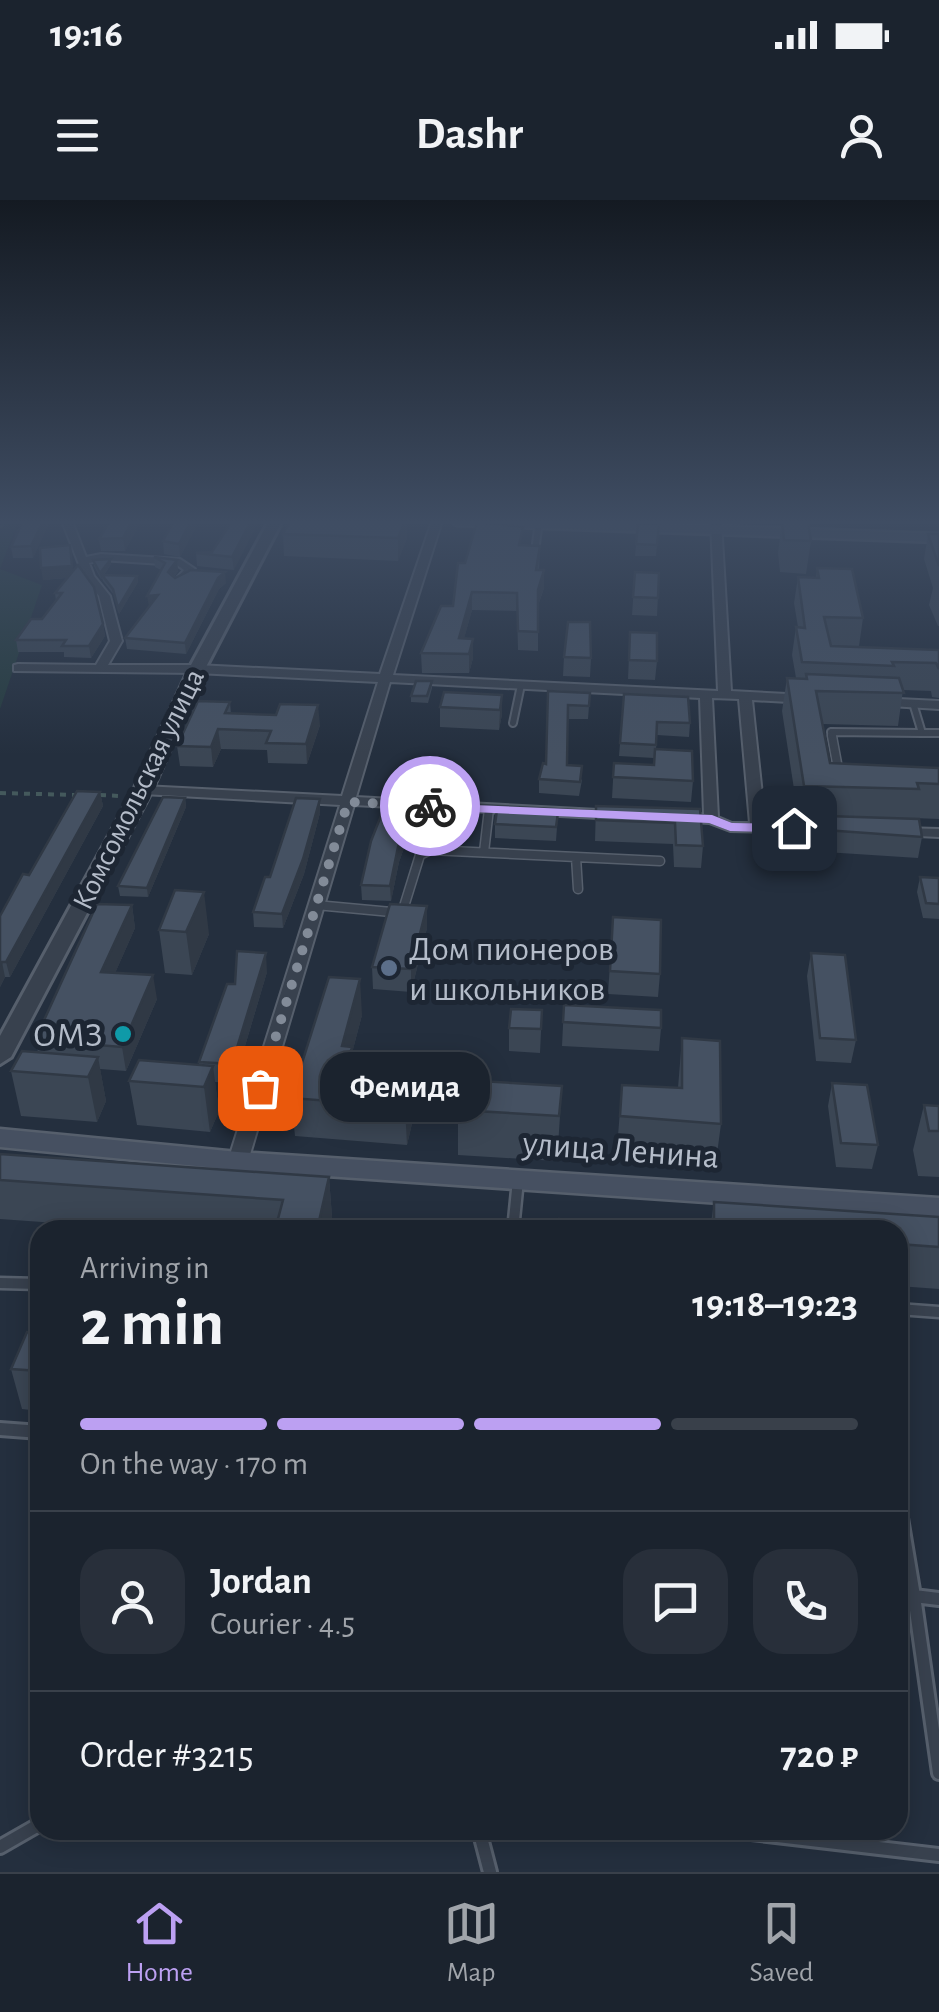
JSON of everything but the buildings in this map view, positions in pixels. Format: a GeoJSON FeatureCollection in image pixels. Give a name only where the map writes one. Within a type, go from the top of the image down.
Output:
{"type":"FeatureCollection","features":[{"type":"Feature","properties":{"kind":"main road","name":"улица Ленина"},"geometry":{"type":"LineString","coordinates":[[0,1138],[238,1161],[939,1208]]}},
{"type":"Feature","properties":{"kind":"street"},"geometry":{"type":"LineString","coordinates":[[101,666],[116,641],[105,599]]}},
{"type":"Feature","properties":{"kind":"street","name":"Комсомольская улица"},"geometry":{"type":"LineString","coordinates":[[0,1057],[141,793],[228,599]]}},
{"type":"Feature","properties":{"kind":"street"},"geometry":{"type":"LineString","coordinates":[[238,1161],[411,599]]}},
{"type":"Feature","properties":{"kind":"street"},"geometry":{"type":"LineString","coordinates":[[720,599],[725,696]]}},
{"type":"Feature","properties":{"kind":"street"},"geometry":{"type":"LineString","coordinates":[[18,668],[197,669],[820,700]]}},
{"type":"Feature","properties":{"kind":"street"},"geometry":{"type":"LineString","coordinates":[[706,695],[712,820]]}},
{"type":"Feature","properties":{"kind":"street"},"geometry":{"type":"LineString","coordinates":[[745,696],[758,827]]}},
{"type":"Feature","properties":{"kind":"street"},"geometry":{"type":"LineString","coordinates":[[857,701],[939,705]]}},
{"type":"Feature","properties":{"kind":"street"},"geometry":{"type":"LineString","coordinates":[[141,793],[638,816]]}},
{"type":"Feature","properties":{"kind":"street"},"geometry":{"type":"LineString","coordinates":[[656,817],[712,820],[730,827],[830,830]]}},
{"type":"Feature","properties":{"kind":"street"},"geometry":{"type":"LineString","coordinates":[[884,831],[939,833]]}},
{"type":"Feature","properties":{"kind":"lane"},"geometry":{"type":"LineString","coordinates":[[513,723],[521,686]]}},
{"type":"Feature","properties":{"kind":"lane"},"geometry":{"type":"LineString","coordinates":[[913,703],[922,733]]}},
{"type":"Feature","properties":{"kind":"lane"},"geometry":{"type":"LineString","coordinates":[[841,784],[831,732],[939,734]]}},
{"type":"Feature","properties":{"kind":"lane"},"geometry":{"type":"LineString","coordinates":[[484,852],[490,809]]}},
{"type":"Feature","properties":{"kind":"lane"},"geometry":{"type":"LineString","coordinates":[[316,905],[399,914],[404,911],[422,852],[660,861]]}},
{"type":"Feature","properties":{"kind":"lane"},"geometry":{"type":"LineString","coordinates":[[576,857],[578,890]]}},
{"type":"Feature","properties":{"kind":"lane"},"geometry":{"type":"LineString","coordinates":[[514,1220],[518,1180]]}},
{"type":"Feature","properties":{"kind":"lane"},"geometry":{"type":"LineString","coordinates":[[0,1282],[30,1284]]}},
{"type":"Feature","properties":{"kind":"lane"},"geometry":{"type":"LineString","coordinates":[[908,1310],[939,1312]]}},
{"type":"Feature","properties":{"kind":"lane"},"geometry":{"type":"LineString","coordinates":[[0,1428],[30,1431]]}},
{"type":"Feature","properties":{"kind":"lane"},"geometry":{"type":"LineString","coordinates":[[908,1560],[939,1773]]}},
{"type":"Feature","properties":{"kind":"lane"},"geometry":{"type":"LineString","coordinates":[[914,1596],[939,1599]]}},
{"type":"Feature","properties":{"kind":"lane"},"geometry":{"type":"LineString","coordinates":[[0,1847],[30,1830]]}},
{"type":"Feature","properties":{"kind":"lane"},"geometry":{"type":"LineString","coordinates":[[482,1840],[490,1872]]}},
{"type":"Feature","properties":{"kind":"lane"},"geometry":{"type":"LineString","coordinates":[[811,1840],[939,1855]]}},
{"type":"Feature","properties":{"kind":"path"},"geometry":{"type":"LineString","coordinates":[[0,793],[80,795]]}},
{"type":"Feature","properties":{"kind":"path"},"geometry":{"type":"LineString","coordinates":[[100,796],[141,793]]}},
{"type":"Feature","properties":{"kind":"green space"},"geometry":{"type":"Polygon","coordinates":[[[0,599],[37,599],[0,709],[0,599]]]}},
{"type":"Feature","properties":{"kind":"way so far"},"geometry":{"type":"LineString","coordinates":[[260,1088],[348,802],[430,806]]}},
{"type":"Feature","properties":{"kind":"place","name":"Дом пионеров и школьников"},"geometry":{"type":"Point","coordinates":[389,968]}},
{"type":"Feature","properties":{"kind":"place","name":"ОМЗ"},"geometry":{"type":"Point","coordinates":[123,1034]}},
{"type":"Feature","properties":{"kind":"place","name":"Фемида"},"geometry":{"type":"Point","coordinates":[260,1088]}},
{"type":"Feature","properties":{"kind":"route"},"geometry":{"type":"LineString","coordinates":[[430,806],[712,820],[730,827],[794,828]]}}]}
